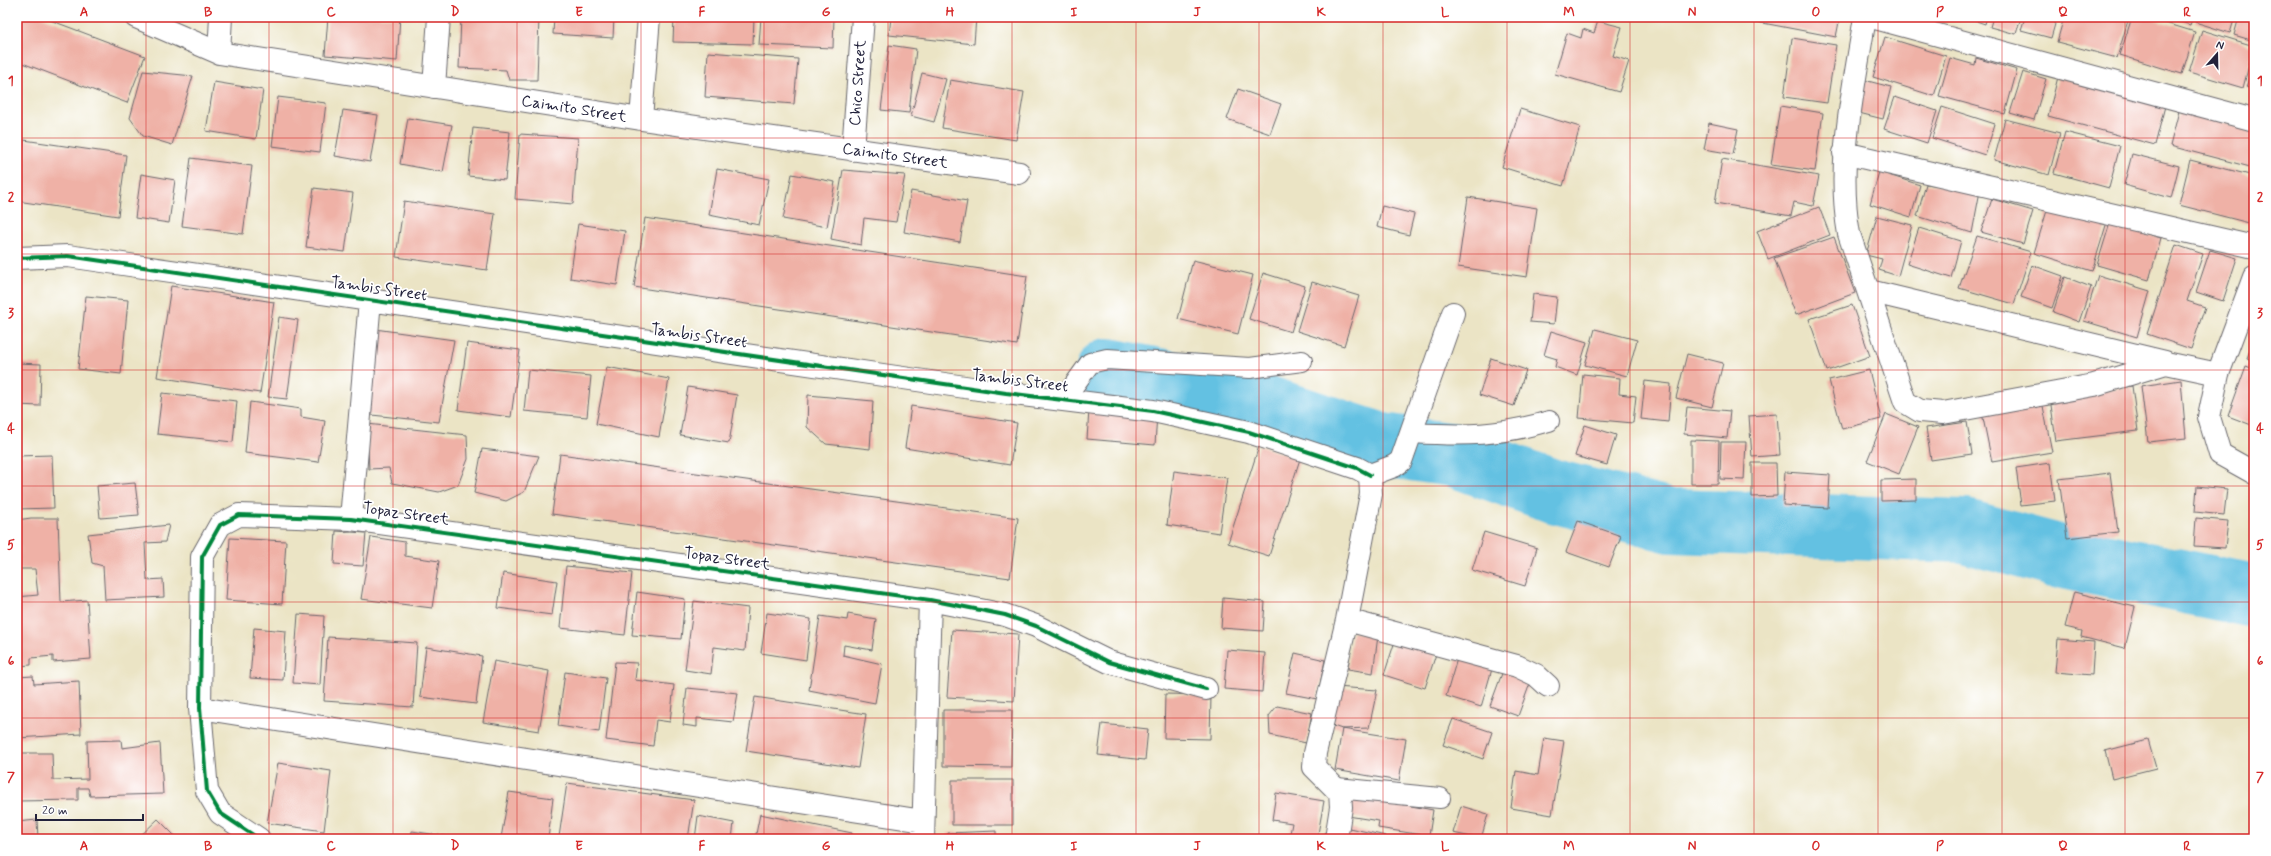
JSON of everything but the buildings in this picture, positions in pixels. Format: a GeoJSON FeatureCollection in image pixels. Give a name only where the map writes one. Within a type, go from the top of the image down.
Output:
{"type":"FeatureCollection","features":[{"type":"Feature","properties":{"kind":"street","name":"Caimito Street"},"geometry":{"type":"LineString","coordinates":[[136,17],[219,53],[641,119],[1019,173]]}},
{"type":"Feature","properties":{"kind":"street"},"geometry":{"type":"LineString","coordinates":[[219,53],[221,17]]}},
{"type":"Feature","properties":{"kind":"street"},"geometry":{"type":"LineString","coordinates":[[434,87],[439,17]]}},
{"type":"Feature","properties":{"kind":"street"},"geometry":{"type":"LineString","coordinates":[[641,119],[649,17]]}},
{"type":"Feature","properties":{"kind":"street","name":"Chico Street"},"geometry":{"type":"LineString","coordinates":[[853,150],[863,17]]}},
{"type":"Feature","properties":{"kind":"street"},"geometry":{"type":"LineString","coordinates":[[1865,17],[1844,153],[1844,206],[1849,234],[1905,402],[1920,411],[1944,413],[2094,385],[2166,363]]}},
{"type":"Feature","properties":{"kind":"street"},"geometry":{"type":"LineString","coordinates":[[1871,17],[2254,120]]}},
{"type":"Feature","properties":{"kind":"street"},"geometry":{"type":"LineString","coordinates":[[1844,153],[2254,248]]}},
{"type":"Feature","properties":{"kind":"street","name":"Tambis Street"},"geometry":{"type":"LineString","coordinates":[[17,258],[68,256],[998,392],[1064,399],[1153,412],[1249,432],[1357,468],[1370,475]]}},
{"type":"Feature","properties":{"kind":"street"},"geometry":{"type":"LineString","coordinates":[[2254,277],[2218,374],[2209,417],[2220,454],[2254,473]]}},
{"type":"Feature","properties":{"kind":"street"},"geometry":{"type":"LineString","coordinates":[[1869,291],[2166,363],[2218,374]]}},
{"type":"Feature","properties":{"kind":"street"},"geometry":{"type":"LineString","coordinates":[[351,519],[370,300]]}},
{"type":"Feature","properties":{"kind":"street"},"geometry":{"type":"LineString","coordinates":[[1336,839],[1341,807],[1340,793],[1337,788],[1314,767],[1315,753],[1347,620],[1371,494],[1370,475],[1394,466],[1401,461],[1453,313]]}},
{"type":"Feature","properties":{"kind":"street","name":"Topaz Street"},"geometry":{"type":"LineString","coordinates":[[260,839],[220,813],[207,791],[200,708],[202,557],[220,525],[239,515],[351,519],[930,600],[1005,615],[1036,626],[1109,662],[1206,690]]}},
{"type":"Feature","properties":{"kind":"street"},"geometry":{"type":"LineString","coordinates":[[200,708],[923,830],[930,600]]}},
{"type":"Feature","properties":{"kind":"street"},"geometry":{"type":"LineString","coordinates":[[1347,620],[1517,666],[1536,675],[1548,686]]}},
{"type":"Feature","properties":{"kind":"lane"},"geometry":{"type":"LineString","coordinates":[[1064,399],[1090,363],[1107,358],[1250,368],[1302,361]]}},
{"type":"Feature","properties":{"kind":"lane"},"geometry":{"type":"LineString","coordinates":[[1412,433],[1461,436],[1489,435],[1520,430],[1549,422]]}},
{"type":"Feature","properties":{"kind":"lane"},"geometry":{"type":"LineString","coordinates":[[1337,788],[1440,798]]}},
{"type":"Feature","properties":{"kind":"waterway"},"geometry":{"type":"LineString","coordinates":[[1108,370],[1218,392],[1382,445],[1454,455],[1553,491],[1671,521],[1965,531],[2054,555],[2254,596]]}},
{"type":"Feature","properties":{"kind":"cycle path"},"geometry":{"type":"LineString","coordinates":[[17,258],[68,256],[1006,393],[1153,411],[1249,432],[1357,468],[1370,475]]}},
{"type":"Feature","properties":{"kind":"cycle path"},"geometry":{"type":"LineString","coordinates":[[259,839],[220,813],[207,791],[200,708],[202,557],[220,525],[239,515],[351,519],[930,600],[1005,615],[1036,626],[1109,662],[1206,689]]}}]}
